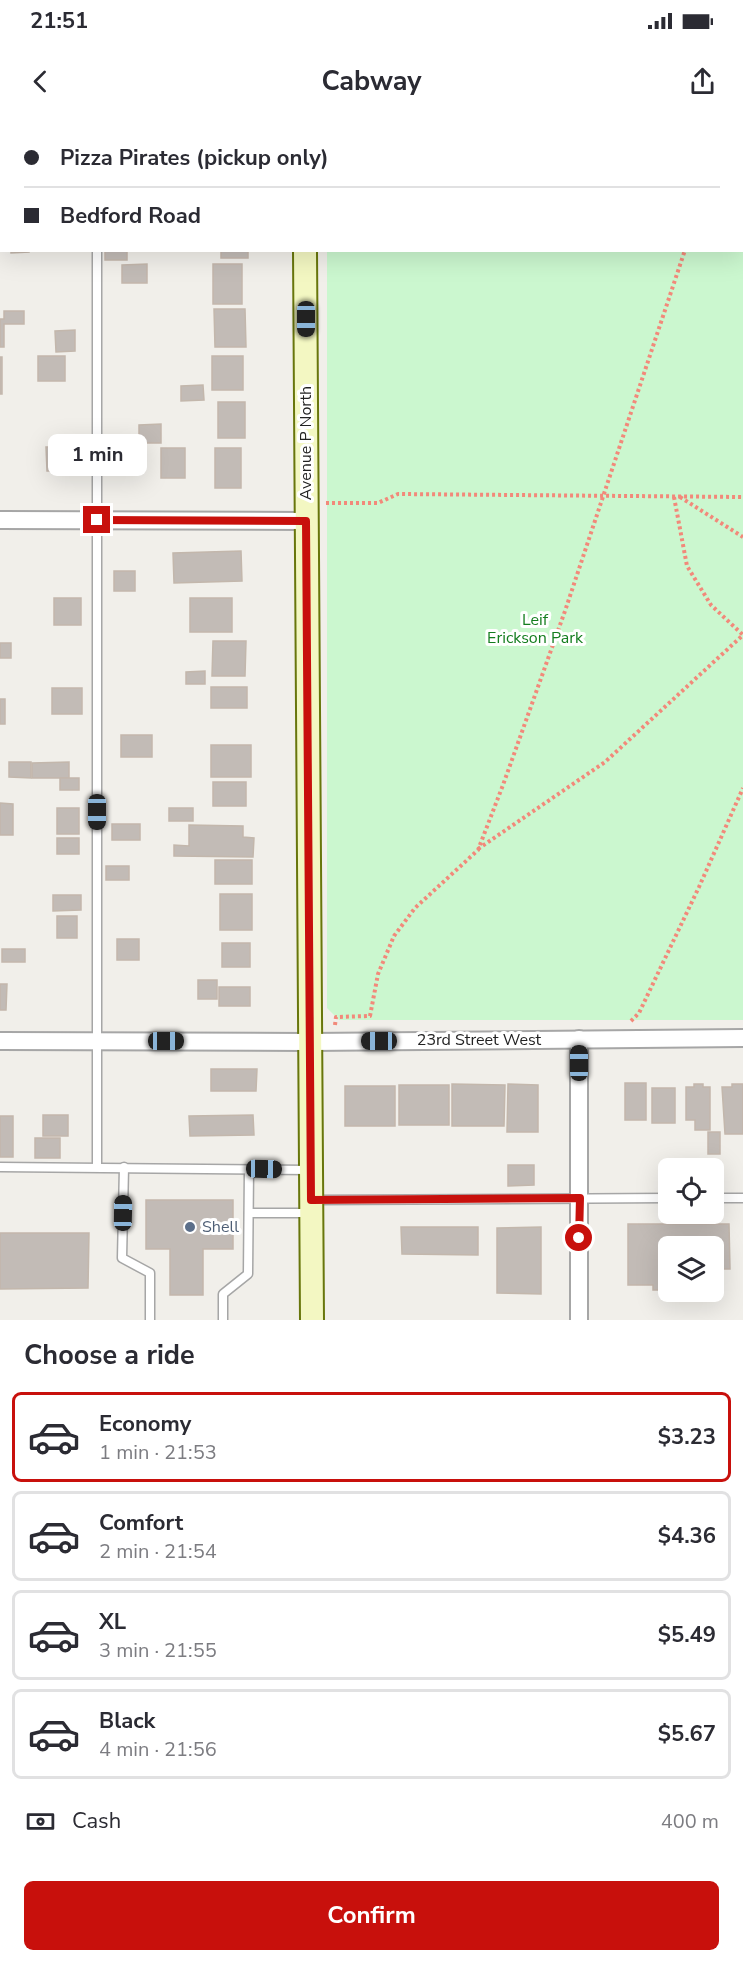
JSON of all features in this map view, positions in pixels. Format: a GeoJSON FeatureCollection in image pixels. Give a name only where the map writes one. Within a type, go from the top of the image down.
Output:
{"type":"FeatureCollection","features":[{"type":"Feature","properties":{"kind":"main road","name":"Avenue P North"},"geometry":{"type":"LineString","coordinates":[[305,252],[312,1320]]}},
{"type":"Feature","properties":{"kind":"street"},"geometry":{"type":"LineString","coordinates":[[0,520],[97,520],[306,512]]}},
{"type":"Feature","properties":{"kind":"street","name":"23rd Street West"},"geometry":{"type":"LineString","coordinates":[[0,1041],[310,1042],[743,1038]]}},
{"type":"Feature","properties":{"kind":"street"},"geometry":{"type":"LineString","coordinates":[[579,1039],[579,1320]]}},
{"type":"Feature","properties":{"kind":"lane"},"geometry":{"type":"LineString","coordinates":[[97,252],[97,1167]]}},
{"type":"Feature","properties":{"kind":"lane"},"geometry":{"type":"LineString","coordinates":[[0,1167],[310,1170]]}},
{"type":"Feature","properties":{"kind":"lane"},"geometry":{"type":"LineString","coordinates":[[124,1167],[122,1258],[150,1273],[150,1320]]}},
{"type":"Feature","properties":{"kind":"lane"},"geometry":{"type":"LineString","coordinates":[[223,1320],[223,1294],[248,1274],[249,1169]]}},
{"type":"Feature","properties":{"kind":"lane"},"geometry":{"type":"LineString","coordinates":[[249,1213],[311,1207],[580,1198],[658,1198]]}},
{"type":"Feature","properties":{"kind":"lane"},"geometry":{"type":"LineString","coordinates":[[724,1198],[743,1198]]}},
{"type":"Feature","properties":{"kind":"path"},"geometry":{"type":"LineString","coordinates":[[478,850],[561,622],[685,252]]}},
{"type":"Feature","properties":{"kind":"path"},"geometry":{"type":"LineString","coordinates":[[306,512],[378,503],[398,494],[743,497]]}},
{"type":"Feature","properties":{"kind":"path"},"geometry":{"type":"LineString","coordinates":[[334,1041],[336,1017],[370,1016],[378,974],[394,936],[415,908],[478,850],[605,762],[743,635],[711,605],[687,566],[674,496]]}},
{"type":"Feature","properties":{"kind":"path"},"geometry":{"type":"LineString","coordinates":[[679,496],[743,537]]}},
{"type":"Feature","properties":{"kind":"path"},"geometry":{"type":"LineString","coordinates":[[613,1039],[639,1013],[743,788]]}},
{"type":"Feature","properties":{"kind":"green space","name":"Leif Erickson Park"},"geometry":{"type":"Polygon","coordinates":[[[327,252],[743,252],[743,1020],[339,1020],[327,1008],[327,252]]]}},
{"type":"Feature","properties":{"kind":"building"},"geometry":{"type":"Polygon","coordinates":[[[105,252],[127,252],[127,260],[105,260],[105,252]]]}},
{"type":"Feature","properties":{"kind":"building"},"geometry":{"type":"Polygon","coordinates":[[[221,252],[248,252],[248,258],[221,258],[221,252]]]}},
{"type":"Feature","properties":{"kind":"building"},"geometry":{"type":"Polygon","coordinates":[[[147,264],[147,283],[122,283],[122,265],[147,264]]]}},
{"type":"Feature","properties":{"kind":"building"},"geometry":{"type":"Polygon","coordinates":[[[213,264],[242,264],[242,304],[213,304],[213,264]]]}},
{"type":"Feature","properties":{"kind":"building"},"geometry":{"type":"Polygon","coordinates":[[[214,309],[245,309],[246,347],[215,347],[214,309]]]}},
{"type":"Feature","properties":{"kind":"building"},"geometry":{"type":"Polygon","coordinates":[[[4,311],[24,311],[24,324],[4,324],[4,347],[0,347],[0,319],[4,319],[4,311]]]}},
{"type":"Feature","properties":{"kind":"building"},"geometry":{"type":"Polygon","coordinates":[[[75,330],[75,351],[56,352],[55,331],[75,330]]]}},
{"type":"Feature","properties":{"kind":"building"},"geometry":{"type":"Polygon","coordinates":[[[38,356],[65,356],[65,381],[38,381],[38,356]]]}},
{"type":"Feature","properties":{"kind":"building"},"geometry":{"type":"Polygon","coordinates":[[[212,356],[243,356],[243,390],[212,390],[212,356]]]}},
{"type":"Feature","properties":{"kind":"building"},"geometry":{"type":"Polygon","coordinates":[[[0,357],[2,357],[2,394],[0,394],[0,357]]]}},
{"type":"Feature","properties":{"kind":"building"},"geometry":{"type":"Polygon","coordinates":[[[203,385],[204,400],[181,401],[181,386],[203,385]]]}},
{"type":"Feature","properties":{"kind":"building"},"geometry":{"type":"Polygon","coordinates":[[[218,402],[245,402],[245,438],[218,438],[218,402]]]}},
{"type":"Feature","properties":{"kind":"building"},"geometry":{"type":"Polygon","coordinates":[[[161,424],[161,443],[139,443],[139,425],[161,424]]]}},
{"type":"Feature","properties":{"kind":"building"},"geometry":{"type":"Polygon","coordinates":[[[46,447],[68,447],[69,471],[47,471],[46,447]]]}},
{"type":"Feature","properties":{"kind":"building"},"geometry":{"type":"Polygon","coordinates":[[[71,447],[83,447],[84,471],[71,471],[71,447]]]}},
{"type":"Feature","properties":{"kind":"building"},"geometry":{"type":"Polygon","coordinates":[[[161,448],[185,448],[185,478],[161,478],[161,448]]]}},
{"type":"Feature","properties":{"kind":"building"},"geometry":{"type":"Polygon","coordinates":[[[215,448],[241,448],[241,488],[215,488],[215,448]]]}},
{"type":"Feature","properties":{"kind":"building"},"geometry":{"type":"Polygon","coordinates":[[[241,551],[242,581],[174,583],[173,553],[241,551]]]}},
{"type":"Feature","properties":{"kind":"building"},"geometry":{"type":"Polygon","coordinates":[[[114,571],[135,571],[135,591],[114,591],[114,571]]]}},
{"type":"Feature","properties":{"kind":"building"},"geometry":{"type":"Polygon","coordinates":[[[54,598],[81,598],[81,625],[54,625],[54,598]]]}},
{"type":"Feature","properties":{"kind":"building"},"geometry":{"type":"Polygon","coordinates":[[[190,598],[232,598],[232,632],[190,632],[190,598]]]}},
{"type":"Feature","properties":{"kind":"building"},"geometry":{"type":"Polygon","coordinates":[[[213,641],[246,641],[245,676],[212,676],[213,641]]]}},
{"type":"Feature","properties":{"kind":"building"},"geometry":{"type":"Polygon","coordinates":[[[0,643],[11,643],[11,658],[0,658],[0,643]]]}},
{"type":"Feature","properties":{"kind":"building"},"geometry":{"type":"Polygon","coordinates":[[[205,671],[205,684],[186,684],[186,672],[205,671]]]}},
{"type":"Feature","properties":{"kind":"building"},"geometry":{"type":"Polygon","coordinates":[[[211,687],[247,687],[247,708],[211,708],[211,687]]]}},
{"type":"Feature","properties":{"kind":"building"},"geometry":{"type":"Polygon","coordinates":[[[52,688],[82,688],[82,714],[52,714],[52,688]]]}},
{"type":"Feature","properties":{"kind":"building"},"geometry":{"type":"Polygon","coordinates":[[[0,699],[5,699],[5,724],[0,724],[0,699]]]}},
{"type":"Feature","properties":{"kind":"building"},"geometry":{"type":"Polygon","coordinates":[[[121,735],[152,735],[152,757],[121,757],[121,735]]]}},
{"type":"Feature","properties":{"kind":"building"},"geometry":{"type":"Polygon","coordinates":[[[211,745],[251,745],[251,777],[211,777],[211,745]]]}},
{"type":"Feature","properties":{"kind":"building"},"geometry":{"type":"Polygon","coordinates":[[[9,762],[31,762],[31,778],[9,777],[9,762]]]}},
{"type":"Feature","properties":{"kind":"building"},"geometry":{"type":"Polygon","coordinates":[[[69,762],[69,778],[32,778],[32,763],[69,762]]]}},
{"type":"Feature","properties":{"kind":"building"},"geometry":{"type":"Polygon","coordinates":[[[60,778],[79,778],[79,790],[60,790],[60,778]]]}},
{"type":"Feature","properties":{"kind":"building"},"geometry":{"type":"Polygon","coordinates":[[[213,782],[246,782],[246,806],[213,806],[213,782]]]}},
{"type":"Feature","properties":{"kind":"building"},"geometry":{"type":"Polygon","coordinates":[[[0,803],[13,804],[13,835],[0,835],[0,803]]]}},
{"type":"Feature","properties":{"kind":"building"},"geometry":{"type":"Polygon","coordinates":[[[57,808],[79,808],[79,834],[57,834],[57,808]]]}},
{"type":"Feature","properties":{"kind":"building"},"geometry":{"type":"Polygon","coordinates":[[[169,808],[193,808],[193,821],[169,821],[169,808]]]}},
{"type":"Feature","properties":{"kind":"building"},"geometry":{"type":"Polygon","coordinates":[[[112,824],[140,824],[140,840],[112,840],[112,824]]]}},
{"type":"Feature","properties":{"kind":"building"},"geometry":{"type":"Polygon","coordinates":[[[189,825],[243,826],[243,837],[254,838],[253,857],[174,856],[174,845],[189,846],[189,825]]]}},
{"type":"Feature","properties":{"kind":"building"},"geometry":{"type":"Polygon","coordinates":[[[57,838],[79,838],[79,854],[57,854],[57,838]]]}},
{"type":"Feature","properties":{"kind":"building"},"geometry":{"type":"Polygon","coordinates":[[[215,860],[252,860],[252,884],[215,884],[215,860]]]}},
{"type":"Feature","properties":{"kind":"building"},"geometry":{"type":"Polygon","coordinates":[[[106,866],[129,866],[129,880],[106,880],[106,866]]]}},
{"type":"Feature","properties":{"kind":"building"},"geometry":{"type":"Polygon","coordinates":[[[220,894],[252,894],[252,930],[220,930],[220,894]]]}},
{"type":"Feature","properties":{"kind":"building"},"geometry":{"type":"Polygon","coordinates":[[[53,895],[81,895],[81,910],[53,911],[53,895]]]}},
{"type":"Feature","properties":{"kind":"building"},"geometry":{"type":"Polygon","coordinates":[[[57,916],[77,916],[77,938],[57,938],[57,916]]]}},
{"type":"Feature","properties":{"kind":"building"},"geometry":{"type":"Polygon","coordinates":[[[117,939],[139,939],[139,960],[117,960],[117,939]]]}},
{"type":"Feature","properties":{"kind":"building"},"geometry":{"type":"Polygon","coordinates":[[[222,943],[250,943],[250,967],[222,967],[222,943]]]}},
{"type":"Feature","properties":{"kind":"building"},"geometry":{"type":"Polygon","coordinates":[[[2,949],[25,949],[25,962],[2,962],[2,949]]]}},
{"type":"Feature","properties":{"kind":"building"},"geometry":{"type":"Polygon","coordinates":[[[198,980],[217,980],[217,999],[198,999],[198,980]]]}},
{"type":"Feature","properties":{"kind":"building"},"geometry":{"type":"Polygon","coordinates":[[[0,984],[7,984],[6,1010],[0,1010],[0,984]]]}},
{"type":"Feature","properties":{"kind":"building"},"geometry":{"type":"Polygon","coordinates":[[[219,987],[250,987],[250,1006],[219,1006],[219,987]]]}},
{"type":"Feature","properties":{"kind":"building"},"geometry":{"type":"Polygon","coordinates":[[[211,1069],[257,1069],[256,1091],[211,1091],[211,1069]]]}},
{"type":"Feature","properties":{"kind":"building"},"geometry":{"type":"Polygon","coordinates":[[[625,1083],[646,1083],[646,1120],[625,1120],[625,1083]]]}},
{"type":"Feature","properties":{"kind":"building"},"geometry":{"type":"Polygon","coordinates":[[[452,1084],[505,1085],[504,1126],[452,1126],[452,1084]]]}},
{"type":"Feature","properties":{"kind":"building"},"geometry":{"type":"Polygon","coordinates":[[[508,1084],[538,1085],[538,1132],[507,1132],[508,1084]]]}},
{"type":"Feature","properties":{"kind":"building"},"geometry":{"type":"Polygon","coordinates":[[[694,1084],[710,1087],[710,1130],[695,1130],[695,1120],[686,1120],[686,1087],[694,1087],[694,1084]]]}},
{"type":"Feature","properties":{"kind":"building"},"geometry":{"type":"Polygon","coordinates":[[[732,1084],[743,1084],[743,1134],[725,1134],[722,1087],[732,1087],[732,1084]]]}},
{"type":"Feature","properties":{"kind":"building"},"geometry":{"type":"Polygon","coordinates":[[[399,1085],[449,1085],[449,1125],[399,1125],[399,1085]]]}},
{"type":"Feature","properties":{"kind":"building"},"geometry":{"type":"Polygon","coordinates":[[[345,1086],[395,1086],[395,1126],[345,1126],[345,1086]]]}},
{"type":"Feature","properties":{"kind":"building"},"geometry":{"type":"Polygon","coordinates":[[[652,1088],[675,1088],[675,1123],[652,1123],[652,1088]]]}},
{"type":"Feature","properties":{"kind":"building"},"geometry":{"type":"Polygon","coordinates":[[[43,1115],[68,1115],[68,1136],[43,1136],[43,1115]]]}},
{"type":"Feature","properties":{"kind":"building"},"geometry":{"type":"Polygon","coordinates":[[[253,1115],[254,1135],[190,1136],[189,1116],[253,1115]]]}},
{"type":"Feature","properties":{"kind":"building"},"geometry":{"type":"Polygon","coordinates":[[[0,1116],[13,1116],[13,1157],[0,1157],[0,1116]]]}},
{"type":"Feature","properties":{"kind":"building"},"geometry":{"type":"Polygon","coordinates":[[[708,1132],[720,1132],[720,1154],[708,1154],[708,1132]]]}},
{"type":"Feature","properties":{"kind":"building"},"geometry":{"type":"Polygon","coordinates":[[[35,1138],[60,1138],[60,1158],[35,1158],[35,1138]]]}},
{"type":"Feature","properties":{"kind":"building"},"geometry":{"type":"Polygon","coordinates":[[[508,1165],[534,1165],[534,1185],[508,1186],[508,1165]]]}},
{"type":"Feature","properties":{"kind":"building"},"geometry":{"type":"Polygon","coordinates":[[[146,1200],[233,1200],[233,1249],[203,1249],[203,1295],[170,1295],[170,1249],[146,1249],[146,1200]]]}},
{"type":"Feature","properties":{"kind":"building"},"geometry":{"type":"Polygon","coordinates":[[[628,1224],[729,1224],[730,1269],[724,1269],[724,1236],[658,1236],[658,1290],[653,1290],[653,1285],[628,1285],[628,1224]]]}},
{"type":"Feature","properties":{"kind":"building"},"geometry":{"type":"Polygon","coordinates":[[[401,1227],[478,1227],[478,1255],[402,1254],[401,1227]]]}},
{"type":"Feature","properties":{"kind":"building"},"geometry":{"type":"Polygon","coordinates":[[[541,1227],[541,1294],[497,1293],[497,1228],[541,1227]]]}},
{"type":"Feature","properties":{"kind":"building"},"geometry":{"type":"Polygon","coordinates":[[[0,1233],[89,1233],[88,1288],[0,1289],[0,1233]]]}},
{"type":"Feature","properties":{"kind":"place","name":"Shell"},"geometry":{"type":"Point","coordinates":[190,1227]}},
{"type":"Feature","properties":{"kind":"route"},"geometry":{"type":"LineString","coordinates":[[97,520],[306,521],[311,1200],[580,1198],[579,1238]]}}]}
